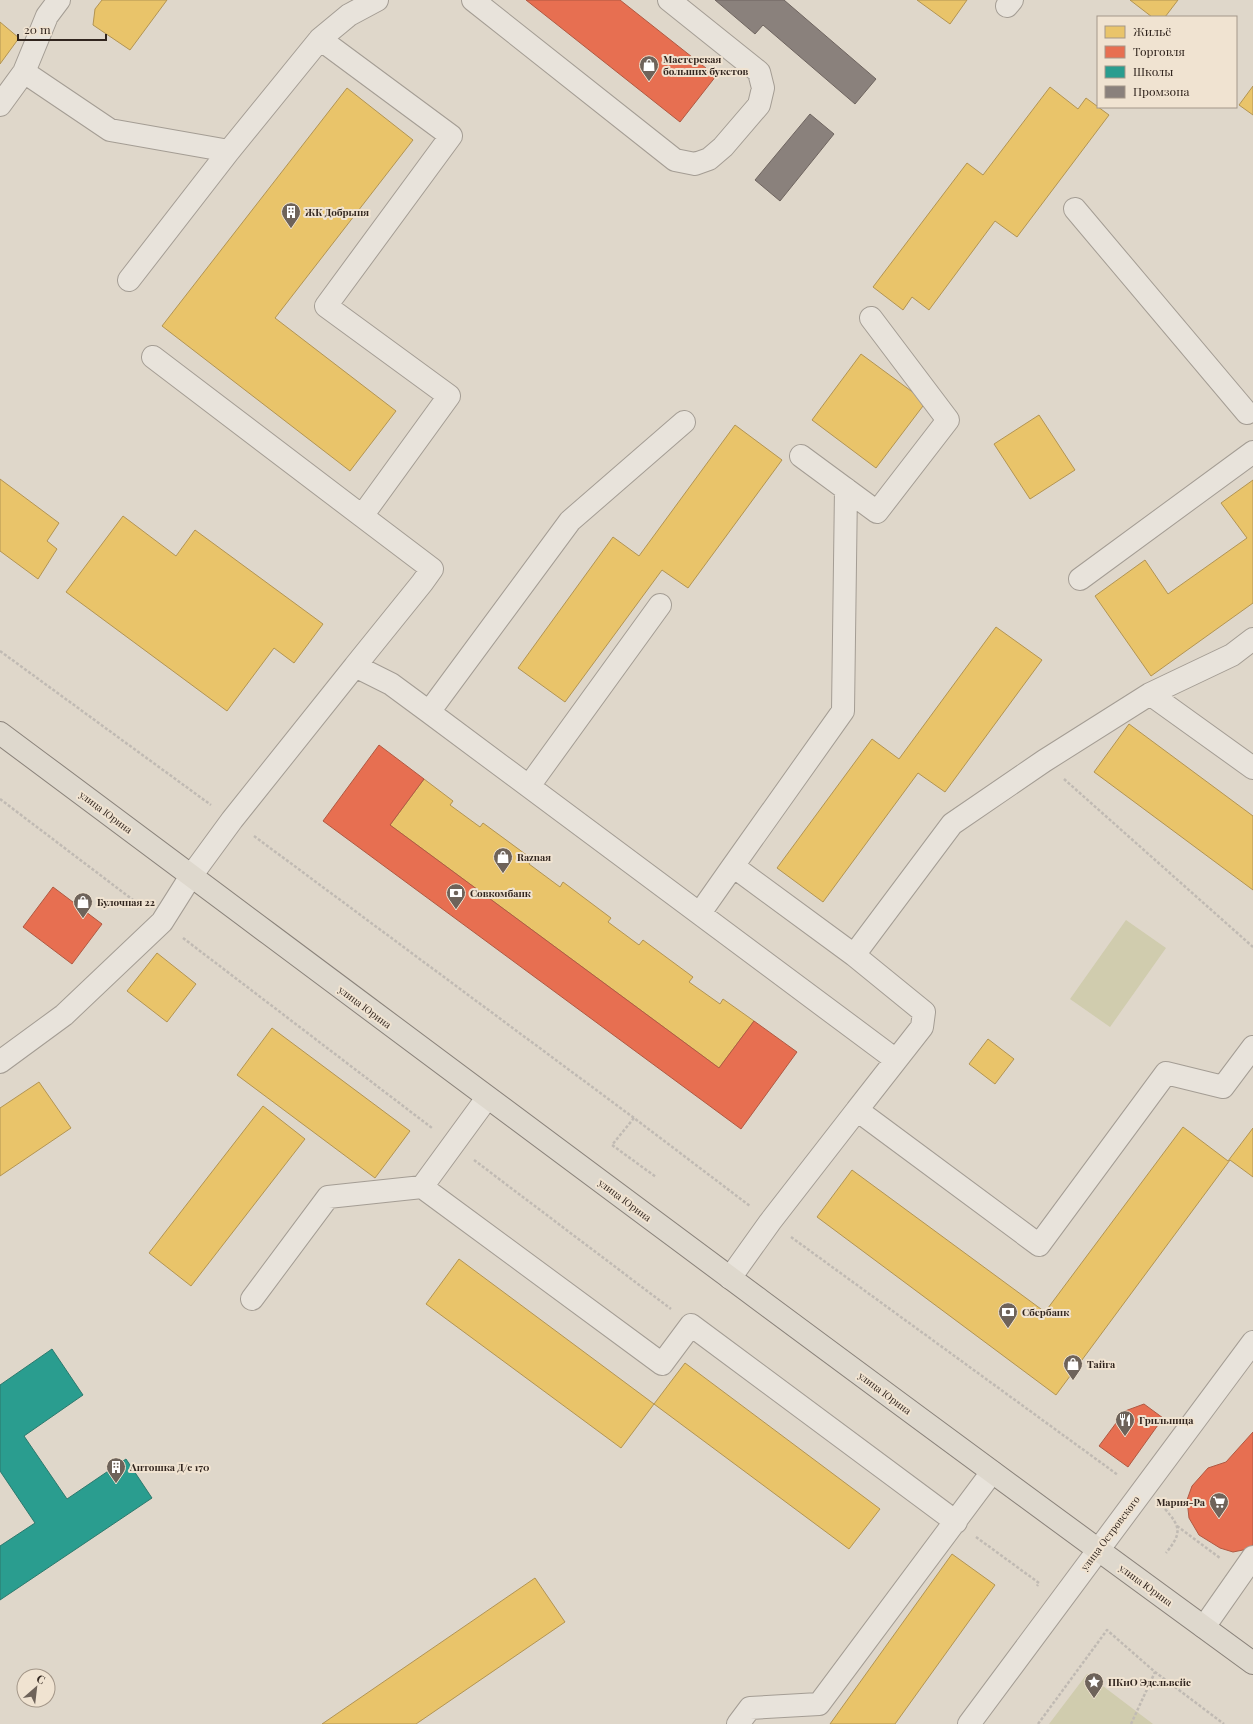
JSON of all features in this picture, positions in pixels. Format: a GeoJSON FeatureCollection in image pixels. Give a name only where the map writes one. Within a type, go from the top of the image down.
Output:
{"type":"FeatureCollection","features":[{"type":"Feature","properties":{"kind":"main road","name":"улица Юрина"},"geometry":{"type":"LineString","coordinates":[[0,733],[730,1278],[1253,1663]]}},
{"type":"Feature","properties":{"kind":"street"},"geometry":{"type":"LineString","coordinates":[[129,280],[229,151],[320,39],[349,14],[377,0]]}},
{"type":"Feature","properties":{"kind":"street"},"geometry":{"type":"LineString","coordinates":[[473,0],[675,160],[695,164],[709,159],[723,147],[759,105],[763,88],[759,72],[669,0]]}},
{"type":"Feature","properties":{"kind":"street"},"geometry":{"type":"LineString","coordinates":[[0,105],[24,72],[49,5]]}},
{"type":"Feature","properties":{"kind":"street"},"geometry":{"type":"LineString","coordinates":[[320,39],[451,136],[326,306],[449,396],[362,516]]}},
{"type":"Feature","properties":{"kind":"street"},"geometry":{"type":"LineString","coordinates":[[24,72],[110,130],[229,151]]}},
{"type":"Feature","properties":{"kind":"street"},"geometry":{"type":"LineString","coordinates":[[1075,209],[1251,409]]}},
{"type":"Feature","properties":{"kind":"street"},"geometry":{"type":"LineString","coordinates":[[801,456],[877,512],[948,420],[871,318]]}},
{"type":"Feature","properties":{"kind":"street"},"geometry":{"type":"LineString","coordinates":[[0,1062],[64,1015],[162,922],[191,876],[232,820],[432,569],[154,357]]}},
{"type":"Feature","properties":{"kind":"street"},"geometry":{"type":"LineString","coordinates":[[428,712],[570,521],[684,422]]}},
{"type":"Feature","properties":{"kind":"street"},"geometry":{"type":"LineString","coordinates":[[1080,579],[1253,452]]}},
{"type":"Feature","properties":{"kind":"street"},"geometry":{"type":"LineString","coordinates":[[700,914],[843,711],[846,489]]}},
{"type":"Feature","properties":{"kind":"street"},"geometry":{"type":"LineString","coordinates":[[529,786],[660,605]]}},
{"type":"Feature","properties":{"kind":"street"},"geometry":{"type":"LineString","coordinates":[[854,955],[952,824],[1044,761],[1150,694],[1232,655],[1253,639]]}},
{"type":"Feature","properties":{"kind":"street"},"geometry":{"type":"LineString","coordinates":[[355,666],[391,684],[896,1060]]}},
{"type":"Feature","properties":{"kind":"street"},"geometry":{"type":"LineString","coordinates":[[1150,694],[1253,768]]}},
{"type":"Feature","properties":{"kind":"street"},"geometry":{"type":"LineString","coordinates":[[730,1278],[770,1222],[922,1027],[924,1012],[854,955],[733,866]]}},
{"type":"Feature","properties":{"kind":"street"},"geometry":{"type":"LineString","coordinates":[[858,1110],[1039,1245],[1166,1073],[1223,1087],[1253,1047]]}},
{"type":"Feature","properties":{"kind":"street"},"geometry":{"type":"LineString","coordinates":[[422,1188],[488,1098]]}},
{"type":"Feature","properties":{"kind":"street"},"geometry":{"type":"LineString","coordinates":[[252,1299],[328,1198],[422,1188],[662,1364],[691,1325],[956,1522]]}},
{"type":"Feature","properties":{"kind":"street","name":"улица Островского"},"geometry":{"type":"LineString","coordinates":[[969,1724],[1253,1342]]}},
{"type":"Feature","properties":{"kind":"street"},"geometry":{"type":"LineString","coordinates":[[738,1724],[750,1708],[819,1704],[992,1472]]}},
{"type":"Feature","properties":{"kind":"street"},"geometry":{"type":"LineString","coordinates":[[1204,1627],[1253,1557]]}},
{"type":"Feature","properties":{"kind":"path"},"geometry":{"type":"LineString","coordinates":[[0,651],[232,820],[634,1118],[770,1222],[1118,1475]]}},
{"type":"Feature","properties":{"kind":"path"},"geometry":{"type":"LineString","coordinates":[[1044,761],[1253,947]]}},
{"type":"Feature","properties":{"kind":"path"},"geometry":{"type":"LineString","coordinates":[[0,798],[691,1325]]}},
{"type":"Feature","properties":{"kind":"path"},"geometry":{"type":"LineString","coordinates":[[634,1118],[612,1145],[656,1177]]}},
{"type":"Feature","properties":{"kind":"path"},"geometry":{"type":"LineString","coordinates":[[1165,1509],[1173,1518],[1177,1526],[1177,1539],[1166,1553]]}},
{"type":"Feature","properties":{"kind":"path"},"geometry":{"type":"LineString","coordinates":[[956,1522],[1038,1583]]}},
{"type":"Feature","properties":{"kind":"path"},"geometry":{"type":"LineString","coordinates":[[1038,1724],[1107,1630],[1155,1672],[1224,1724]]}},
{"type":"Feature","properties":{"kind":"path"},"geometry":{"type":"LineString","coordinates":[[1132,1724],[1155,1672]]}},
{"type":"Feature","properties":{"kind":"shaded area"},"geometry":{"type":"Polygon","coordinates":[[[1126,920],[1166,948],[1110,1027],[1070,999],[1126,920]]]}},
{"type":"Feature","properties":{"kind":"shaded area","name":"ПКиО Эдельвейс"},"geometry":{"type":"Polygon","coordinates":[[[1087,1674],[1153,1724],[1049,1724],[1087,1674]]]}},
{"type":"Feature","properties":{"kind":"building: Жильё"},"geometry":{"type":"Polygon","coordinates":[[[102,0],[167,0],[130,50],[93,25],[95,9],[102,0]]]}},
{"type":"Feature","properties":{"kind":"building: Жильё"},"geometry":{"type":"Polygon","coordinates":[[[917,0],[967,0],[950,24],[917,0]]]}},
{"type":"Feature","properties":{"kind":"building: Жильё"},"geometry":{"type":"Polygon","coordinates":[[[1130,0],[1178,0],[1166,16],[1151,16],[1130,0]]]}},
{"type":"Feature","properties":{"kind":"building: Жильё"},"geometry":{"type":"Polygon","coordinates":[[[0,22],[19,38],[0,64],[0,22]]]}},
{"type":"Feature","properties":{"kind":"building: Жильё"},"geometry":{"type":"Polygon","coordinates":[[[1253,86],[1253,115],[1239,105],[1253,86]]]}},
{"type":"Feature","properties":{"kind":"building: Жильё"},"geometry":{"type":"Polygon","coordinates":[[[1050,87],[1078,109],[1086,98],[1097,106],[1097,108],[1100,108],[1109,115],[1017,237],[995,221],[929,310],[912,297],[903,310],[873,287],[967,163],[983,175],[1050,87]]]}},
{"type":"Feature","properties":{"kind":"building: Жильё","name":"ЖК Добрыня"},"geometry":{"type":"Polygon","coordinates":[[[347,88],[413,140],[275,318],[396,411],[350,471],[162,326],[347,88]]]}},
{"type":"Feature","properties":{"kind":"building: Жильё"},"geometry":{"type":"Polygon","coordinates":[[[861,354],[926,402],[876,468],[812,420],[861,354]]]}},
{"type":"Feature","properties":{"kind":"building: Жильё"},"geometry":{"type":"Polygon","coordinates":[[[1039,415],[1075,470],[1030,499],[994,444],[1039,415]]]}},
{"type":"Feature","properties":{"kind":"building: Жильё"},"geometry":{"type":"Polygon","coordinates":[[[735,425],[782,460],[688,588],[662,570],[565,702],[518,668],[613,537],[639,556],[735,425]]]}},
{"type":"Feature","properties":{"kind":"building: Жильё"},"geometry":{"type":"Polygon","coordinates":[[[0,479],[59,523],[47,541],[57,549],[38,579],[0,551],[0,479]]]}},
{"type":"Feature","properties":{"kind":"building: Жильё"},"geometry":{"type":"Polygon","coordinates":[[[1253,480],[1253,603],[1151,676],[1095,596],[1145,560],[1168,594],[1247,538],[1221,503],[1253,480]]]}},
{"type":"Feature","properties":{"kind":"building: Жильё"},"geometry":{"type":"Polygon","coordinates":[[[123,516],[176,556],[195,530],[323,624],[294,663],[274,648],[227,711],[66,592],[123,516]]]}},
{"type":"Feature","properties":{"kind":"building: Жильё"},"geometry":{"type":"Polygon","coordinates":[[[996,627],[1042,660],[945,792],[918,773],[823,902],[777,868],[872,739],[899,759],[996,627]]]}},
{"type":"Feature","properties":{"kind":"building: Жильё"},"geometry":{"type":"Polygon","coordinates":[[[1129,724],[1253,816],[1253,890],[1094,772],[1129,724]]]}},
{"type":"Feature","properties":{"kind":"building: Жильё"},"geometry":{"type":"Polygon","coordinates":[[[424,779],[453,801],[450,805],[480,827],[483,823],[532,859],[529,864],[560,887],[563,882],[611,918],[608,922],[639,945],[643,940],[693,977],[689,982],[720,1004],[723,999],[754,1021],[719,1068],[390,825],[424,779]]]}},
{"type":"Feature","properties":{"kind":"building: Жильё"},"geometry":{"type":"Polygon","coordinates":[[[157,953],[196,984],[167,1022],[127,991],[157,953]]]}},
{"type":"Feature","properties":{"kind":"building: Жильё"},"geometry":{"type":"Polygon","coordinates":[[[272,1028],[410,1131],[375,1178],[237,1075],[272,1028]]]}},
{"type":"Feature","properties":{"kind":"building: Жильё"},"geometry":{"type":"Polygon","coordinates":[[[988,1039],[1014,1059],[995,1084],[969,1064],[988,1039]]]}},
{"type":"Feature","properties":{"kind":"building: Жильё"},"geometry":{"type":"Polygon","coordinates":[[[39,1082],[71,1128],[0,1176],[0,1108],[39,1082]]]}},
{"type":"Feature","properties":{"kind":"building: Жильё"},"geometry":{"type":"Polygon","coordinates":[[[263,1106],[305,1139],[191,1286],[149,1253],[263,1106]]]}},
{"type":"Feature","properties":{"kind":"building: Жильё"},"geometry":{"type":"Polygon","coordinates":[[[1183,1127],[1228,1161],[1253,1128],[1253,1177],[1230,1160],[1056,1395],[817,1217],[852,1170],[1045,1312],[1183,1127]]]}},
{"type":"Feature","properties":{"kind":"building: Жильё"},"geometry":{"type":"Polygon","coordinates":[[[459,1259],[654,1404],[621,1448],[426,1304],[459,1259]]]}},
{"type":"Feature","properties":{"kind":"building: Жильё"},"geometry":{"type":"Polygon","coordinates":[[[685,1363],[880,1509],[849,1549],[654,1404],[685,1363]]]}},
{"type":"Feature","properties":{"kind":"building: Жильё"},"geometry":{"type":"Polygon","coordinates":[[[952,1554],[995,1585],[895,1724],[830,1724],[952,1554]]]}},
{"type":"Feature","properties":{"kind":"building: Жильё"},"geometry":{"type":"Polygon","coordinates":[[[535,1578],[565,1622],[416,1724],[322,1724],[535,1578]]]}},
{"type":"Feature","properties":{"kind":"building: Торговля"},"geometry":{"type":"Polygon","coordinates":[[[526,0],[620,0],[716,76],[680,122],[526,0]]]}},
{"type":"Feature","properties":{"kind":"building: Торговля"},"geometry":{"type":"Polygon","coordinates":[[[379,745],[424,779],[390,825],[719,1068],[754,1021],[797,1052],[741,1129],[323,821],[379,745]]]}},
{"type":"Feature","properties":{"kind":"building: Торговля"},"geometry":{"type":"Polygon","coordinates":[[[53,887],[102,924],[72,964],[23,927],[53,887]]]}},
{"type":"Feature","properties":{"kind":"building: Торговля"},"geometry":{"type":"Polygon","coordinates":[[[1144,1404],[1163,1418],[1128,1467],[1099,1446],[1125,1411],[1144,1404]]]}},
{"type":"Feature","properties":{"kind":"building: Торговля"},"geometry":{"type":"Polygon","coordinates":[[[1253,1432],[1253,1545],[1248,1549],[1233,1552],[1220,1548],[1199,1535],[1189,1518],[1187,1500],[1192,1486],[1208,1468],[1226,1462],[1253,1432]]]}},
{"type":"Feature","properties":{"kind":"building: Школы","name":"Антошка Д/с 170"},"geometry":{"type":"Polygon","coordinates":[[[52,1349],[83,1395],[24,1436],[67,1499],[126,1459],[152,1498],[0,1600],[0,1546],[35,1523],[0,1471],[0,1385],[52,1349]]]}},
{"type":"Feature","properties":{"kind":"building: Промзона"},"geometry":{"type":"Polygon","coordinates":[[[715,0],[784,0],[876,79],[855,104],[763,25],[755,34],[715,0]]]}},
{"type":"Feature","properties":{"kind":"building: Промзона"},"geometry":{"type":"Polygon","coordinates":[[[810,114],[834,134],[780,201],[755,180],[810,114]]]}},
{"type":"Feature","properties":{"kind":"place","name":"Мастерская больших букетов"},"geometry":{"type":"Point","coordinates":[649,82]}},
{"type":"Feature","properties":{"kind":"place","name":"ЖК Добрыня"},"geometry":{"type":"Point","coordinates":[291,229]}},
{"type":"Feature","properties":{"kind":"place","name":"Raznaя"},"geometry":{"type":"Point","coordinates":[503,874]}},
{"type":"Feature","properties":{"kind":"place","name":"Совкомбанк"},"geometry":{"type":"Point","coordinates":[456,910]}},
{"type":"Feature","properties":{"kind":"place","name":"Булочная 22"},"geometry":{"type":"Point","coordinates":[83,919]}},
{"type":"Feature","properties":{"kind":"place","name":"Сбербанк"},"geometry":{"type":"Point","coordinates":[1008,1329]}},
{"type":"Feature","properties":{"kind":"place","name":"Тайга"},"geometry":{"type":"Point","coordinates":[1073,1381]}},
{"type":"Feature","properties":{"kind":"place","name":"Грильница"},"geometry":{"type":"Point","coordinates":[1125,1437]}},
{"type":"Feature","properties":{"kind":"place","name":"Антошка Д/с 170"},"geometry":{"type":"Point","coordinates":[116,1484]}},
{"type":"Feature","properties":{"kind":"place","name":"Мария-Ра"},"geometry":{"type":"Point","coordinates":[1219,1519]}},
{"type":"Feature","properties":{"kind":"place","name":"ПКиО Эдельвейс"},"geometry":{"type":"Point","coordinates":[1094,1699]}}]}
